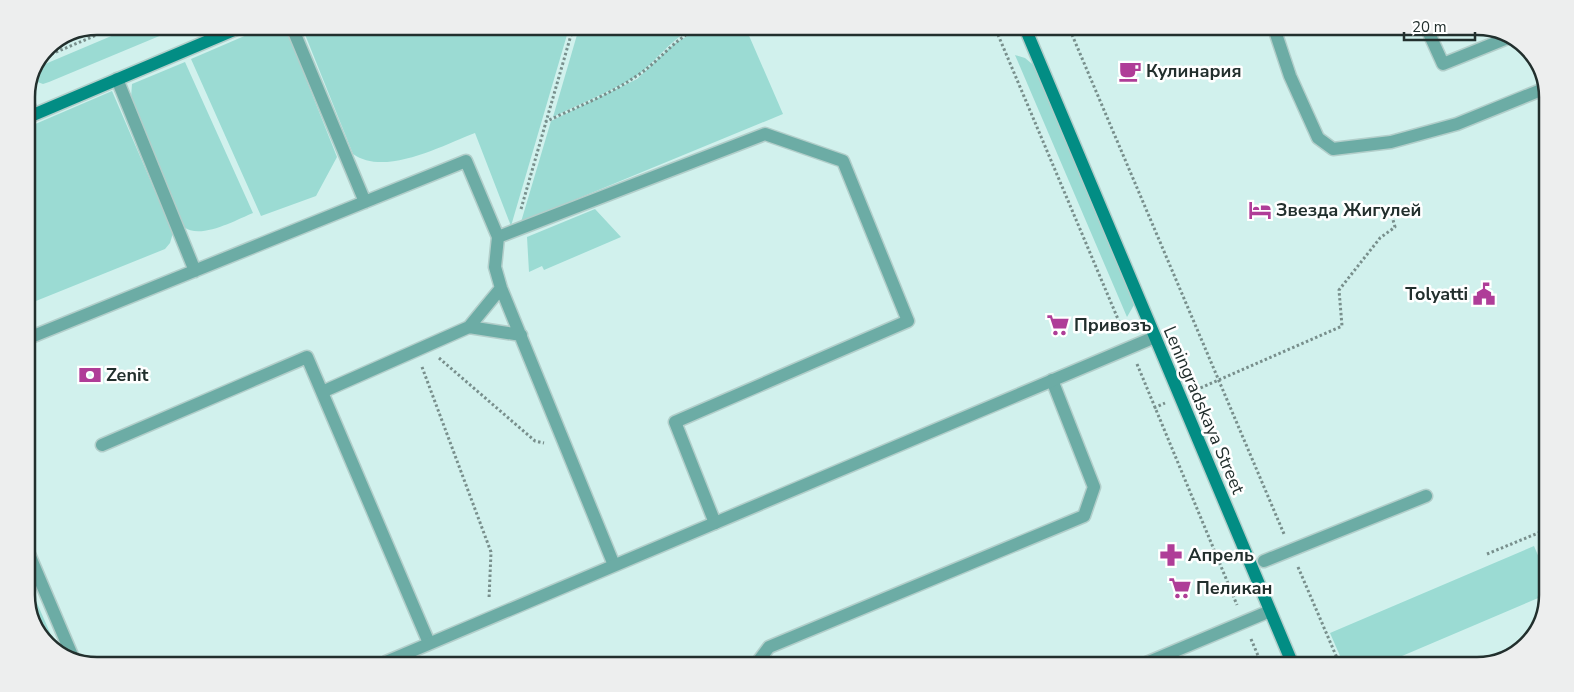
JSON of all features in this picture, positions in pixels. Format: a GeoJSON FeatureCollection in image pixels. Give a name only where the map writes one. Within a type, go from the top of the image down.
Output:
{"type":"FeatureCollection","features":[{"type":"Feature","properties":{"kind":"street"},"geometry":{"type":"LineString","coordinates":[[35,114],[222,35]]}},
{"type":"Feature","properties":{"kind":"street"},"geometry":{"type":"LineString","coordinates":[[295,35],[365,202]]}},
{"type":"Feature","properties":{"kind":"street","name":"Leningradskaya Street"},"geometry":{"type":"LineString","coordinates":[[1028,35],[1290,657]]}},
{"type":"Feature","properties":{"kind":"street"},"geometry":{"type":"LineString","coordinates":[[1275,35],[1290,76],[1318,138],[1333,149],[1390,142],[1457,124],[1539,91]]}},
{"type":"Feature","properties":{"kind":"street"},"geometry":{"type":"LineString","coordinates":[[1430,35],[1443,64],[1502,40]]}},
{"type":"Feature","properties":{"kind":"street"},"geometry":{"type":"LineString","coordinates":[[117,79],[195,271]]}},
{"type":"Feature","properties":{"kind":"street"},"geometry":{"type":"LineString","coordinates":[[498,237],[765,134],[843,160],[908,321],[675,422],[715,523]]}},
{"type":"Feature","properties":{"kind":"street"},"geometry":{"type":"LineString","coordinates":[[35,335],[466,161],[498,237],[495,267],[501,288],[614,565]]}},
{"type":"Feature","properties":{"kind":"street"},"geometry":{"type":"LineString","coordinates":[[322,392],[469,327],[501,288]]}},
{"type":"Feature","properties":{"kind":"street"},"geometry":{"type":"LineString","coordinates":[[469,327],[521,335]]}},
{"type":"Feature","properties":{"kind":"street"},"geometry":{"type":"LineString","coordinates":[[398,657],[1155,337]]}},
{"type":"Feature","properties":{"kind":"street"},"geometry":{"type":"LineString","coordinates":[[102,445],[307,357],[429,644]]}},
{"type":"Feature","properties":{"kind":"street"},"geometry":{"type":"LineString","coordinates":[[762,657],[769,647],[1084,516],[1094,487],[1052,380]]}},
{"type":"Feature","properties":{"kind":"street"},"geometry":{"type":"LineString","coordinates":[[1264,561],[1426,496]]}},
{"type":"Feature","properties":{"kind":"street"},"geometry":{"type":"LineString","coordinates":[[35,568],[70,651]]}},
{"type":"Feature","properties":{"kind":"street"},"geometry":{"type":"LineString","coordinates":[[1161,657],[1270,611]]}},
{"type":"Feature","properties":{"kind":"path"},"geometry":{"type":"LineString","coordinates":[[53,54],[97,35]]}},
{"type":"Feature","properties":{"kind":"path"},"geometry":{"type":"LineString","coordinates":[[514,231],[571,35]]}},
{"type":"Feature","properties":{"kind":"path"},"geometry":{"type":"LineString","coordinates":[[545,122],[634,78],[648,68],[672,44],[686,35]]}},
{"type":"Feature","properties":{"kind":"path"},"geometry":{"type":"LineString","coordinates":[[1072,35],[1337,657]]}},
{"type":"Feature","properties":{"kind":"path"},"geometry":{"type":"LineString","coordinates":[[1192,391],[1342,326],[1339,290],[1380,238],[1395,227],[1390,209]]}},
{"type":"Feature","properties":{"kind":"path"},"geometry":{"type":"LineString","coordinates":[[421,348],[535,441],[567,447]]}},
{"type":"Feature","properties":{"kind":"path"},"geometry":{"type":"LineString","coordinates":[[421,348],[490,552],[488,619]]}},
{"type":"Feature","properties":{"kind":"path"},"geometry":{"type":"LineString","coordinates":[[1487,554],[1539,533]]}},
{"type":"Feature","properties":{"kind":"shaded area"},"geometry":{"type":"Polygon","coordinates":[[[114,35],[162,35],[43,84],[37,82],[44,64],[114,35]]]}},
{"type":"Feature","properties":{"kind":"shaded area"},"geometry":{"type":"Polygon","coordinates":[[[246,35],[288,35],[337,157],[316,196],[261,216],[191,59],[246,35]]]}},
{"type":"Feature","properties":{"kind":"shaded area"},"geometry":{"type":"Polygon","coordinates":[[[305,35],[567,35],[511,226],[475,133],[431,151],[397,161],[381,162],[366,160],[353,154],[305,35]]]}},
{"type":"Feature","properties":{"kind":"shaded area"},"geometry":{"type":"Polygon","coordinates":[[[577,35],[683,35],[633,78],[604,94],[553,117],[577,35]]]}},
{"type":"Feature","properties":{"kind":"shaded area"},"geometry":{"type":"Polygon","coordinates":[[[689,35],[749,35],[783,114],[521,222],[551,121],[637,79],[674,44],[689,35]]]}},
{"type":"Feature","properties":{"kind":"shaded area"},"geometry":{"type":"Polygon","coordinates":[[[1015,55],[1025,58],[1037,68],[1134,297],[1134,305],[1127,317],[1015,55]]]}},
{"type":"Feature","properties":{"kind":"shaded area"},"geometry":{"type":"Polygon","coordinates":[[[185,62],[253,213],[218,228],[199,231],[184,227],[131,98],[132,84],[185,62]]]}},
{"type":"Feature","properties":{"kind":"shaded area"},"geometry":{"type":"Polygon","coordinates":[[[112,91],[173,233],[170,243],[165,249],[35,301],[35,124],[112,91]]]}},
{"type":"Feature","properties":{"kind":"shaded area"},"geometry":{"type":"Polygon","coordinates":[[[595,209],[621,237],[544,270],[542,266],[529,272],[527,237],[595,209]]]}},
{"type":"Feature","properties":{"kind":"shaded area"},"geometry":{"type":"Polygon","coordinates":[[[1534,546],[1539,558],[1539,598],[1402,657],[1340,657],[1330,633],[1534,546]]]}},
{"type":"Feature","properties":{"kind":"shaded area"},"geometry":{"type":"Polygon","coordinates":[[[35,599],[52,638],[43,626],[35,599]]]}},
{"type":"Feature","properties":{"kind":"place","name":"Кулинария"},"geometry":{"type":"Point","coordinates":[1130,71]}},
{"type":"Feature","properties":{"kind":"place","name":"Звезда Жигулей"},"geometry":{"type":"Point","coordinates":[1260,210]}},
{"type":"Feature","properties":{"kind":"place","name":"Tolyatti"},"geometry":{"type":"Point","coordinates":[1484,294]}},
{"type":"Feature","properties":{"kind":"place","name":"Привозъ"},"geometry":{"type":"Point","coordinates":[1058,325]}},
{"type":"Feature","properties":{"kind":"place","name":"Zenit"},"geometry":{"type":"Point","coordinates":[90,375]}},
{"type":"Feature","properties":{"kind":"place","name":"Апрель"},"geometry":{"type":"Point","coordinates":[1171,555]}},
{"type":"Feature","properties":{"kind":"place","name":"Пеликан"},"geometry":{"type":"Point","coordinates":[1180,588]}}]}
